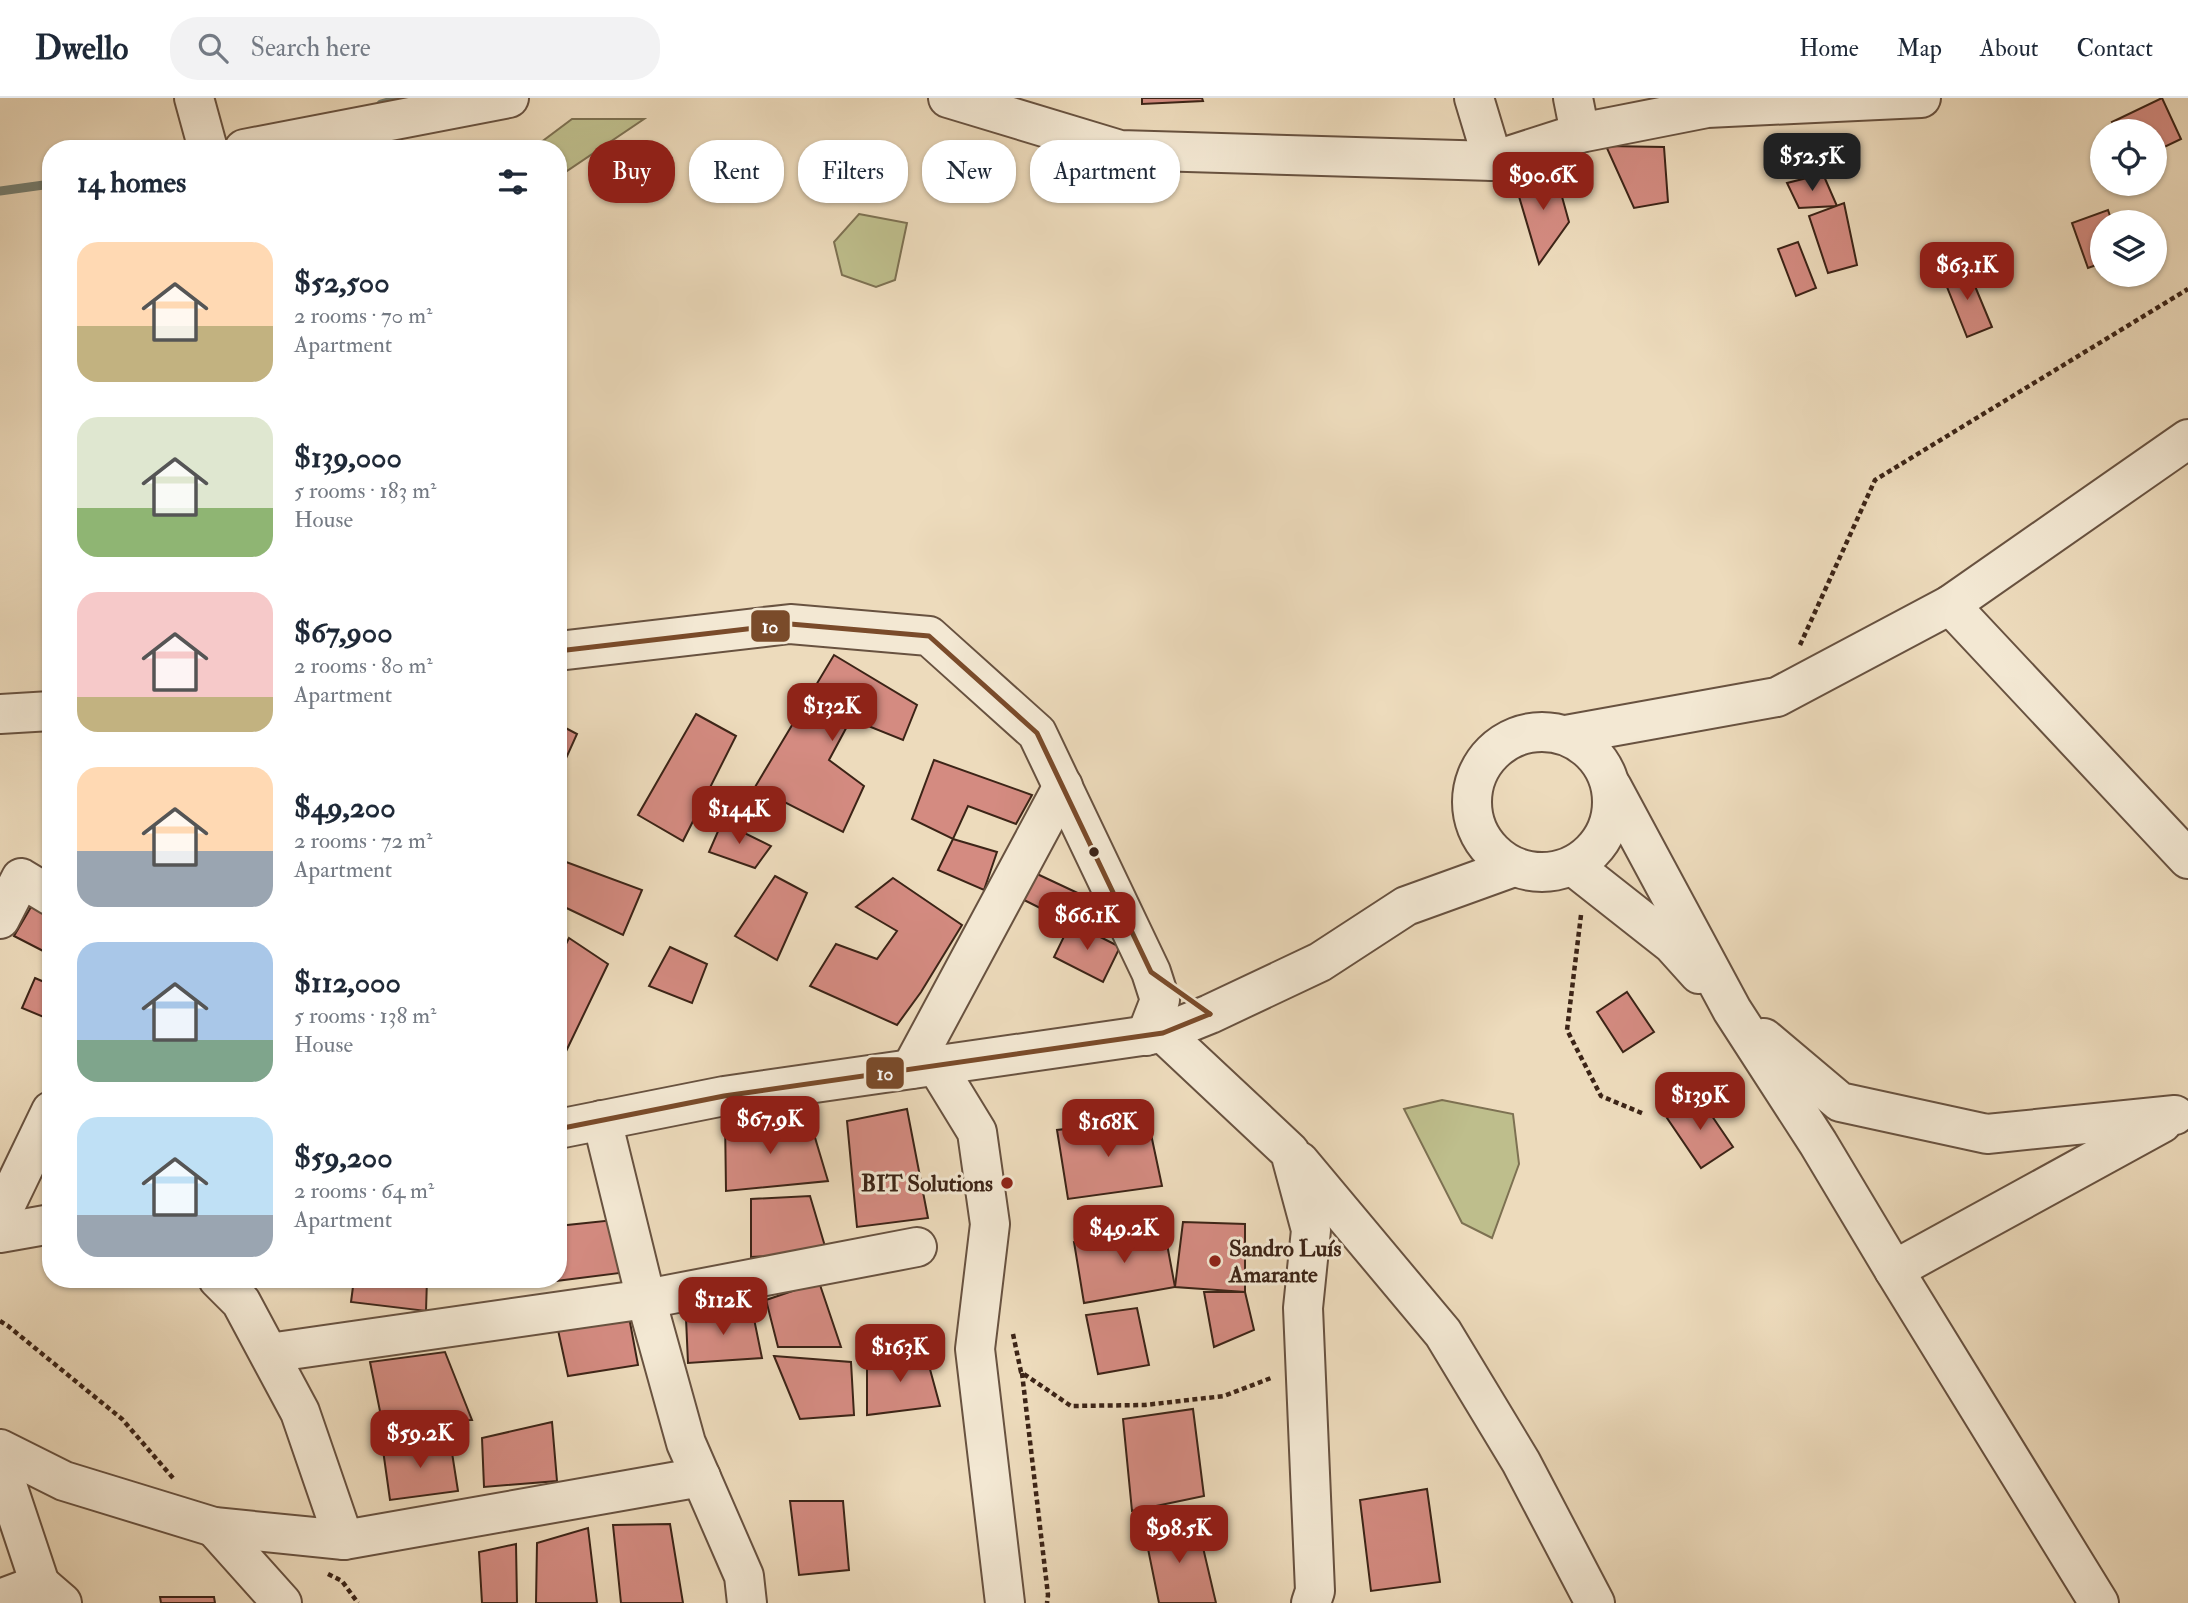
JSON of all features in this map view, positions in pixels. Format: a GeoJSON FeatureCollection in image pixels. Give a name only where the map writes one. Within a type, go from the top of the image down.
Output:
{"type":"FeatureCollection","features":[{"type":"Feature","properties":{"kind":"street"},"geometry":{"type":"LineString","coordinates":[[194,98],[206,140]]}},
{"type":"Feature","properties":{"kind":"street"},"geometry":{"type":"LineString","coordinates":[[291,140],[509,98]]}},
{"type":"Feature","properties":{"kind":"street"},"geometry":{"type":"LineString","coordinates":[[948,98],[1120,149],[1493,160],[1577,115],[1921,98]]}},
{"type":"Feature","properties":{"kind":"street"},"geometry":{"type":"LineString","coordinates":[[1474,98],[1493,160]]}},
{"type":"Feature","properties":{"kind":"street"},"geometry":{"type":"LineString","coordinates":[[2182,1112],[1987,1134],[1840,1102],[1732,1010],[1672,944],[1579,871],[1534,873],[1514,867],[1491,852],[1476,830],[1471,803],[1476,776],[1490,753],[1512,738],[1539,731],[1566,735],[1777,697],[1950,605],[2188,439]]}},
{"type":"Feature","properties":{"kind":"street"},"geometry":{"type":"LineString","coordinates":[[1950,605],[2188,859]]}},
{"type":"Feature","properties":{"kind":"street"},"geometry":{"type":"LineString","coordinates":[[567,650],[790,624],[929,636],[1037,733],[1151,972],[1160,1000],[1154,1034]]}},
{"type":"Feature","properties":{"kind":"street"},"geometry":{"type":"LineString","coordinates":[[0,714],[42,712]]}},
{"type":"Feature","properties":{"kind":"street"},"geometry":{"type":"LineString","coordinates":[[1566,735],[1587,747],[1603,765],[1612,787],[1732,1010],[1818,1143],[2099,1603]]}},
{"type":"Feature","properties":{"kind":"street"},"geometry":{"type":"LineString","coordinates":[[923,1067],[1063,786]]}},
{"type":"Feature","properties":{"kind":"street"},"geometry":{"type":"LineString","coordinates":[[1579,871],[1607,833],[1613,810],[1612,787]]}},
{"type":"Feature","properties":{"kind":"street"},"geometry":{"type":"LineString","coordinates":[[567,1127],[724,1096],[1154,1034],[1210,1014],[1320,962],[1406,906],[1514,867]]}},
{"type":"Feature","properties":{"kind":"street"},"geometry":{"type":"LineString","coordinates":[[0,919],[21,878],[42,891]]}},
{"type":"Feature","properties":{"kind":"street"},"geometry":{"type":"LineString","coordinates":[[1151,972],[1210,1014]]}},
{"type":"Feature","properties":{"kind":"street"},"geometry":{"type":"LineString","coordinates":[[1154,1034],[1290,1152],[1443,1333],[1521,1462],[1595,1603]]}},
{"type":"Feature","properties":{"kind":"street"},"geometry":{"type":"LineString","coordinates":[[923,1067],[977,1132],[990,1224],[975,1349],[1005,1603]]}},
{"type":"Feature","properties":{"kind":"street"},"geometry":{"type":"LineString","coordinates":[[1894,1270],[2182,1112]]}},
{"type":"Feature","properties":{"kind":"street"},"geometry":{"type":"LineString","coordinates":[[602,1120],[646,1299],[687,1443],[744,1577],[747,1603]]}},
{"type":"Feature","properties":{"kind":"street"},"geometry":{"type":"LineString","coordinates":[[0,1217],[42,1130]]}},
{"type":"Feature","properties":{"kind":"street"},"geometry":{"type":"LineString","coordinates":[[1290,1152],[1311,1230],[1303,1308],[1315,1591],[1311,1603]]}},
{"type":"Feature","properties":{"kind":"street"},"geometry":{"type":"LineString","coordinates":[[0,1233],[42,1226]]}},
{"type":"Feature","properties":{"kind":"street"},"geometry":{"type":"LineString","coordinates":[[269,1353],[646,1299],[917,1247]]}},
{"type":"Feature","properties":{"kind":"street"},"geometry":{"type":"LineString","coordinates":[[227,1288],[241,1302],[300,1412],[344,1540]]}},
{"type":"Feature","properties":{"kind":"street"},"geometry":{"type":"LineString","coordinates":[[0,1449],[64,1481],[214,1527],[344,1540],[701,1476]]}},
{"type":"Feature","properties":{"kind":"street"},"geometry":{"type":"LineString","coordinates":[[0,1472],[51,1593],[0,1599]]}},
{"type":"Feature","properties":{"kind":"street"},"geometry":{"type":"LineString","coordinates":[[214,1527],[282,1603]]}},
{"type":"Feature","properties":{"kind":"path"},"geometry":{"type":"LineString","coordinates":[[1800,646],[1875,480],[2188,289]]}},
{"type":"Feature","properties":{"kind":"path"},"geometry":{"type":"LineString","coordinates":[[1579,871],[1567,1030],[1601,1096],[1644,1114]]}},
{"type":"Feature","properties":{"kind":"path"},"geometry":{"type":"LineString","coordinates":[[0,1321],[122,1419],[181,1488]]}},
{"type":"Feature","properties":{"kind":"path"},"geometry":{"type":"LineString","coordinates":[[1013,1332],[1021,1372],[1047,1603]]}},
{"type":"Feature","properties":{"kind":"path"},"geometry":{"type":"LineString","coordinates":[[1021,1372],[1072,1406],[1145,1405],[1224,1396],[1274,1377],[1305,1348]]}},
{"type":"Feature","properties":{"kind":"green space"},"geometry":{"type":"Polygon","coordinates":[[[572,119],[644,119],[613,140],[588,140],[588,157],[567,171],[567,140],[544,140],[572,119]]]}},
{"type":"Feature","properties":{"kind":"green space"},"geometry":{"type":"Polygon","coordinates":[[[859,214],[907,223],[895,280],[876,287],[842,275],[834,242],[859,214]]]}},
{"type":"Feature","properties":{"kind":"green space"},"geometry":{"type":"Polygon","coordinates":[[[1442,1100],[1513,1114],[1519,1164],[1492,1238],[1462,1223],[1404,1109],[1442,1100]]]}},
{"type":"Feature","properties":{"kind":"building"},"geometry":{"type":"Polygon","coordinates":[[[1142,98],[1202,98],[1203,101],[1142,104],[1142,98]]]}},
{"type":"Feature","properties":{"kind":"building"},"geometry":{"type":"Polygon","coordinates":[[[2162,98],[2181,139],[2167,146],[2167,119],[2118,119],[2162,98]]]}},
{"type":"Feature","properties":{"kind":"building"},"geometry":{"type":"Polygon","coordinates":[[[1606,146],[1664,147],[1668,202],[1634,208],[1606,146]]]}},
{"type":"Feature","properties":{"kind":"building"},"geometry":{"type":"Polygon","coordinates":[[[1823,174],[1837,206],[1799,208],[1787,183],[1823,174]]]}},
{"type":"Feature","properties":{"kind":"building"},"geometry":{"type":"Polygon","coordinates":[[[1556,175],[1569,222],[1539,264],[1515,183],[1556,175]]]}},
{"type":"Feature","properties":{"kind":"building"},"geometry":{"type":"Polygon","coordinates":[[[1844,203],[1857,265],[1828,273],[1809,216],[1844,203]]]}},
{"type":"Feature","properties":{"kind":"building"},"geometry":{"type":"Polygon","coordinates":[[[2090,216],[2090,267],[2088,268],[2072,223],[2090,216]]]}},
{"type":"Feature","properties":{"kind":"building"},"geometry":{"type":"Polygon","coordinates":[[[1798,242],[1816,288],[1796,296],[1778,249],[1798,242]]]}},
{"type":"Feature","properties":{"kind":"building"},"geometry":{"type":"Polygon","coordinates":[[[1967,267],[1992,327],[1967,337],[1943,277],[1967,267]]]}},
{"type":"Feature","properties":{"kind":"building"},"geometry":{"type":"Polygon","coordinates":[[[834,655],[917,705],[903,740],[851,719],[829,760],[864,786],[843,832],[755,787],[834,655]]]}},
{"type":"Feature","properties":{"kind":"building"},"geometry":{"type":"Polygon","coordinates":[[[696,714],[736,736],[683,841],[638,815],[696,714]]]}},
{"type":"Feature","properties":{"kind":"building"},"geometry":{"type":"Polygon","coordinates":[[[567,729],[577,734],[567,756],[567,729]]]}},
{"type":"Feature","properties":{"kind":"building"},"geometry":{"type":"Polygon","coordinates":[[[934,760],[1032,795],[1016,824],[968,806],[953,839],[912,819],[934,760]]]}},
{"type":"Feature","properties":{"kind":"building"},"geometry":{"type":"Polygon","coordinates":[[[722,822],[771,846],[755,868],[709,852],[722,822]]]}},
{"type":"Feature","properties":{"kind":"building"},"geometry":{"type":"Polygon","coordinates":[[[953,839],[997,852],[984,890],[938,870],[953,839]]]}},
{"type":"Feature","properties":{"kind":"building"},"geometry":{"type":"Polygon","coordinates":[[[567,862],[642,890],[623,935],[567,908],[567,862]]]}},
{"type":"Feature","properties":{"kind":"building"},"geometry":{"type":"Polygon","coordinates":[[[1035,873],[1082,895],[1068,922],[1022,899],[1035,873]]]}},
{"type":"Feature","properties":{"kind":"building"},"geometry":{"type":"Polygon","coordinates":[[[775,876],[807,893],[777,960],[735,936],[775,876]]]}},
{"type":"Feature","properties":{"kind":"building"},"geometry":{"type":"Polygon","coordinates":[[[893,878],[962,925],[921,992],[897,1025],[810,986],[836,944],[877,959],[897,931],[856,907],[893,878]]]}},
{"type":"Feature","properties":{"kind":"building"},"geometry":{"type":"Polygon","coordinates":[[[31,907],[42,911],[42,950],[14,936],[31,907]]]}},
{"type":"Feature","properties":{"kind":"building"},"geometry":{"type":"Polygon","coordinates":[[[1071,922],[1120,947],[1103,982],[1054,957],[1071,922]]]}},
{"type":"Feature","properties":{"kind":"building"},"geometry":{"type":"Polygon","coordinates":[[[569,938],[608,964],[567,1049],[569,938]]]}},
{"type":"Feature","properties":{"kind":"building"},"geometry":{"type":"Polygon","coordinates":[[[670,947],[707,964],[692,1003],[649,986],[670,947]]]}},
{"type":"Feature","properties":{"kind":"building"},"geometry":{"type":"Polygon","coordinates":[[[35,978],[42,981],[42,1016],[22,1008],[35,978]]]}},
{"type":"Feature","properties":{"kind":"building"},"geometry":{"type":"Polygon","coordinates":[[[1627,992],[1654,1032],[1623,1052],[1597,1012],[1627,992]]]}},
{"type":"Feature","properties":{"kind":"building"},"geometry":{"type":"Polygon","coordinates":[[[1699,1097],[1733,1147],[1701,1168],[1667,1118],[1699,1097]]]}},
{"type":"Feature","properties":{"kind":"building"},"geometry":{"type":"Polygon","coordinates":[[[907,1109],[928,1218],[857,1227],[847,1121],[907,1109]]]}},
{"type":"Feature","properties":{"kind":"building"},"geometry":{"type":"Polygon","coordinates":[[[725,1117],[813,1131],[828,1181],[726,1191],[725,1117]]]}},
{"type":"Feature","properties":{"kind":"building"},"geometry":{"type":"Polygon","coordinates":[[[1148,1120],[1162,1186],[1068,1199],[1057,1130],[1148,1120]]]}},
{"type":"Feature","properties":{"kind":"building"},"geometry":{"type":"Polygon","coordinates":[[[810,1196],[827,1253],[751,1257],[751,1199],[810,1196]]]}},
{"type":"Feature","properties":{"kind":"building"},"geometry":{"type":"Polygon","coordinates":[[[614,1220],[620,1273],[567,1280],[567,1225],[614,1220]]]}},
{"type":"Feature","properties":{"kind":"building"},"geometry":{"type":"Polygon","coordinates":[[[1183,1222],[1245,1224],[1245,1292],[1175,1287],[1183,1222]]]}},
{"type":"Feature","properties":{"kind":"building"},"geometry":{"type":"Polygon","coordinates":[[[1164,1228],[1175,1287],[1084,1303],[1074,1242],[1164,1228]]]}},
{"type":"Feature","properties":{"kind":"building"},"geometry":{"type":"Polygon","coordinates":[[[819,1282],[841,1347],[778,1347],[766,1300],[819,1282]]]}},
{"type":"Feature","properties":{"kind":"building"},"geometry":{"type":"Polygon","coordinates":[[[353,1288],[427,1288],[426,1311],[351,1302],[353,1288]]]}},
{"type":"Feature","properties":{"kind":"building"},"geometry":{"type":"Polygon","coordinates":[[[1204,1292],[1245,1292],[1254,1330],[1214,1347],[1204,1292]]]}},
{"type":"Feature","properties":{"kind":"building"},"geometry":{"type":"Polygon","coordinates":[[[1137,1308],[1149,1365],[1098,1374],[1086,1315],[1137,1308]]]}},
{"type":"Feature","properties":{"kind":"building"},"geometry":{"type":"Polygon","coordinates":[[[752,1309],[762,1358],[688,1363],[686,1318],[752,1309]]]}},
{"type":"Feature","properties":{"kind":"building"},"geometry":{"type":"Polygon","coordinates":[[[629,1317],[638,1365],[568,1376],[558,1330],[629,1317]]]}},
{"type":"Feature","properties":{"kind":"building"},"geometry":{"type":"Polygon","coordinates":[[[925,1351],[940,1406],[867,1415],[867,1358],[925,1351]]]}},
{"type":"Feature","properties":{"kind":"building"},"geometry":{"type":"Polygon","coordinates":[[[445,1352],[472,1420],[382,1421],[370,1362],[445,1352]]]}},
{"type":"Feature","properties":{"kind":"building"},"geometry":{"type":"Polygon","coordinates":[[[774,1356],[851,1362],[854,1415],[800,1419],[774,1356]]]}},
{"type":"Feature","properties":{"kind":"building"},"geometry":{"type":"Polygon","coordinates":[[[1193,1409],[1204,1496],[1132,1511],[1123,1419],[1193,1409]]]}},
{"type":"Feature","properties":{"kind":"building"},"geometry":{"type":"Polygon","coordinates":[[[552,1422],[557,1481],[484,1487],[482,1438],[552,1422]]]}},
{"type":"Feature","properties":{"kind":"building"},"geometry":{"type":"Polygon","coordinates":[[[450,1440],[458,1491],[390,1500],[383,1450],[450,1440]]]}},
{"type":"Feature","properties":{"kind":"building"},"geometry":{"type":"Polygon","coordinates":[[[1427,1489],[1440,1582],[1371,1591],[1360,1500],[1427,1489]]]}},
{"type":"Feature","properties":{"kind":"building"},"geometry":{"type":"Polygon","coordinates":[[[790,1501],[843,1501],[849,1570],[799,1575],[790,1501]]]}},
{"type":"Feature","properties":{"kind":"building"},"geometry":{"type":"Polygon","coordinates":[[[1197,1522],[1216,1603],[1159,1603],[1144,1529],[1197,1522]]]}},
{"type":"Feature","properties":{"kind":"building"},"geometry":{"type":"Polygon","coordinates":[[[670,1524],[683,1603],[621,1603],[613,1525],[670,1524]]]}},
{"type":"Feature","properties":{"kind":"building"},"geometry":{"type":"Polygon","coordinates":[[[588,1528],[597,1603],[536,1603],[537,1543],[588,1528]]]}},
{"type":"Feature","properties":{"kind":"building"},"geometry":{"type":"Polygon","coordinates":[[[516,1544],[517,1603],[482,1603],[479,1552],[516,1544]]]}},
{"type":"Feature","properties":{"kind":"building"},"geometry":{"type":"Polygon","coordinates":[[[160,1597],[214,1597],[215,1603],[161,1603],[160,1597]]]}},
{"type":"Feature","properties":{"kind":"waterway"},"geometry":{"type":"LineString","coordinates":[[381,104],[403,98]]}},
{"type":"Feature","properties":{"kind":"waterway"},"geometry":{"type":"LineString","coordinates":[[0,191],[42,185]]}},
{"type":"Feature","properties":{"kind":"transit line","name":"10"},"geometry":{"type":"LineString","coordinates":[[567,650],[790,624],[929,636],[1037,733],[1151,972],[1210,1014]]}},
{"type":"Feature","properties":{"kind":"transit line","name":"10"},"geometry":{"type":"LineString","coordinates":[[567,1127],[724,1096],[1163,1033],[1210,1014]]}},
{"type":"Feature","properties":{"kind":"place","name":"BIT Solutions"},"geometry":{"type":"Point","coordinates":[1007,1183]}},
{"type":"Feature","properties":{"kind":"place","name":"Sandro Luís Amarante"},"geometry":{"type":"Point","coordinates":[1215,1261]}}]}
